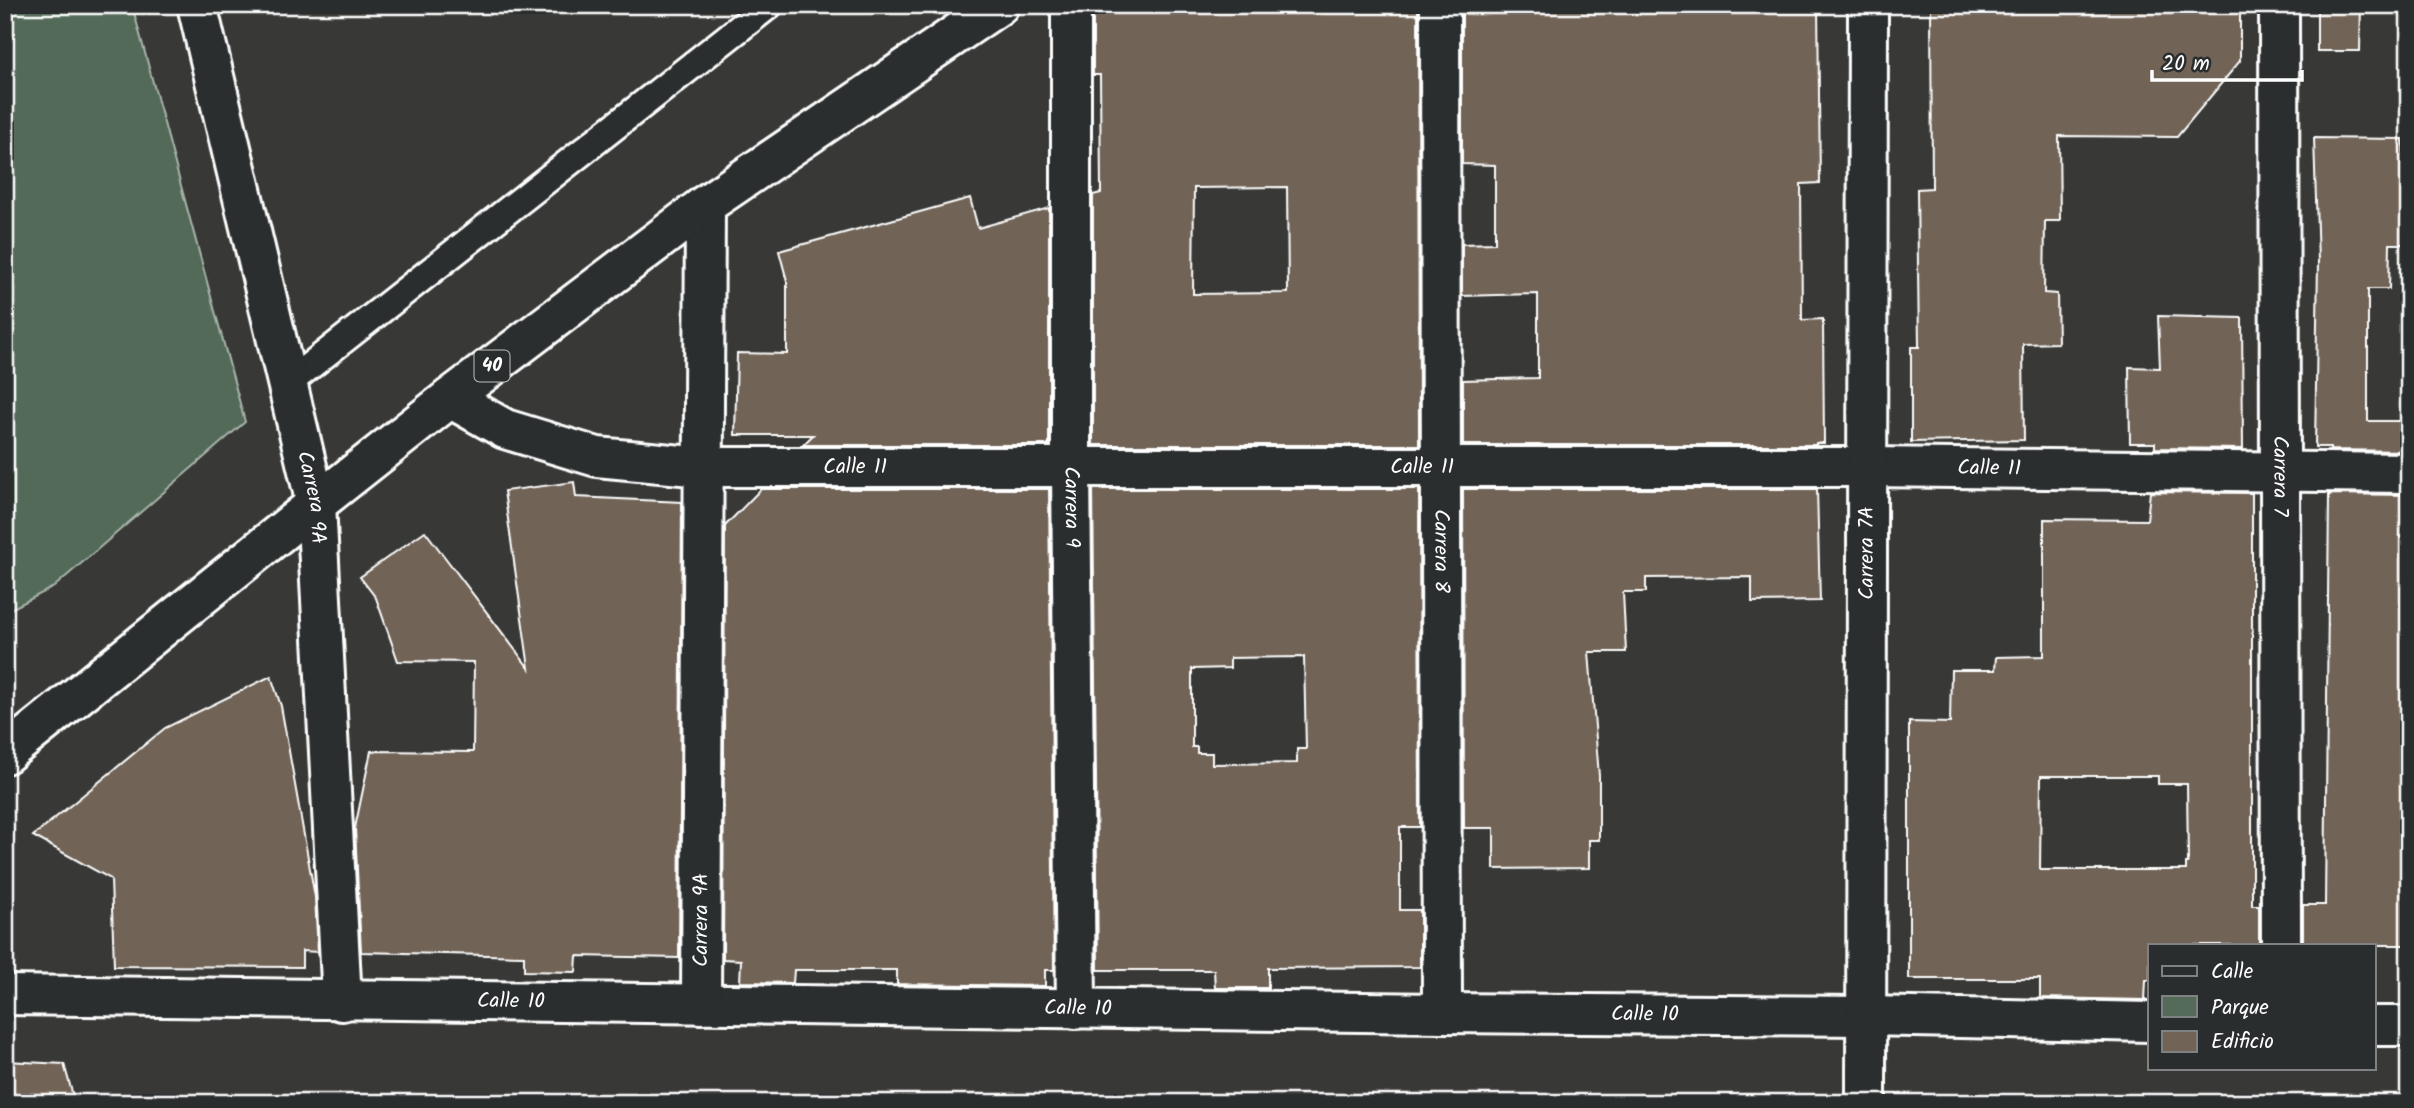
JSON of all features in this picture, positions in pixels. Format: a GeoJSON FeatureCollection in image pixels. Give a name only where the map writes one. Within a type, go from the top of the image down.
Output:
{"type":"FeatureCollection","features":[{"type":"Feature","properties":{"kind":"main road","name":"Carrera 9A"},"geometry":{"type":"LineString","coordinates":[[197,5],[316,504],[342,1001]]}},
{"type":"Feature","properties":{"kind":"main road","name":"40"},"geometry":{"type":"LineString","coordinates":[[5,754],[450,398],[705,205],[999,5]]}},
{"type":"Feature","properties":{"kind":"main road","name":"Carrera 9"},"geometry":{"type":"LineString","coordinates":[[1071,5],[1071,466],[1076,1009]]}},
{"type":"Feature","properties":{"kind":"main road","name":"Carrera 8"},"geometry":{"type":"LineString","coordinates":[[1440,5],[1442,1013]]}},
{"type":"Feature","properties":{"kind":"main road","name":"Carrera 7A"},"geometry":{"type":"LineString","coordinates":[[1866,1103],[1868,5]]}},
{"type":"Feature","properties":{"kind":"main road","name":"Carrera 7"},"geometry":{"type":"LineString","coordinates":[[2278,5],[2281,944]]}},
{"type":"Feature","properties":{"kind":"main road","name":"Carrera 9A"},"geometry":{"type":"LineString","coordinates":[[701,1004],[705,205]]}},
{"type":"Feature","properties":{"kind":"main road","name":"Calle 11"},"geometry":{"type":"LineString","coordinates":[[450,398],[505,429],[597,457],[703,467],[1867,467],[2409,473]]}},
{"type":"Feature","properties":{"kind":"main road","name":"Calle 10"},"geometry":{"type":"LineString","coordinates":[[5,995],[342,1001],[1866,1016],[2148,1022]]}},
{"type":"Feature","properties":{"kind":"main road"},"geometry":{"type":"LineString","coordinates":[[2376,1026],[2409,1026]]}},
{"type":"Feature","properties":{"kind":"lane"},"geometry":{"type":"LineString","coordinates":[[287,384],[769,5]]}},
{"type":"Feature","properties":{"kind":"green space"},"geometry":{"type":"Polygon","coordinates":[[[5,5],[132,5],[245,422],[54,587],[5,612],[5,5]]]}},
{"type":"Feature","properties":{"kind":"building"},"geometry":{"type":"Polygon","coordinates":[[[1093,5],[1418,5],[1419,445],[1093,445],[1093,195],[1101,193],[1100,75],[1093,75],[1093,5]],[[1287,187],[1194,188],[1193,294],[1288,293],[1287,187]]]}},
{"type":"Feature","properties":{"kind":"building"},"geometry":{"type":"Polygon","coordinates":[[[1462,5],[1818,5],[1820,183],[1801,184],[1802,320],[1823,319],[1824,443],[1463,445],[1463,380],[1538,378],[1538,294],[1462,296],[1462,244],[1495,243],[1495,165],[1462,164],[1462,5]]]}},
{"type":"Feature","properties":{"kind":"building"},"geometry":{"type":"Polygon","coordinates":[[[1931,5],[2240,5],[2240,61],[2177,137],[2059,136],[2060,221],[2045,221],[2044,293],[2057,294],[2058,343],[2023,344],[2024,440],[1911,442],[1911,347],[1919,347],[1917,189],[1932,188],[1931,5]]]}},
{"type":"Feature","properties":{"kind":"building"},"geometry":{"type":"Polygon","coordinates":[[[2317,5],[2361,5],[2360,51],[2317,51],[2317,5]]]}},
{"type":"Feature","properties":{"kind":"building"},"geometry":{"type":"Polygon","coordinates":[[[2314,138],[2403,139],[2409,244],[2390,244],[2389,289],[2368,289],[2368,421],[2409,421],[2409,451],[2330,450],[2330,447],[2315,447],[2318,262],[2314,138]]]}},
{"type":"Feature","properties":{"kind":"building"},"geometry":{"type":"Polygon","coordinates":[[[970,198],[978,228],[1049,208],[1049,445],[803,445],[813,435],[735,435],[737,353],[787,354],[787,281],[779,251],[970,198]]]}},
{"type":"Feature","properties":{"kind":"building"},"geometry":{"type":"Polygon","coordinates":[[[2158,316],[2242,318],[2243,449],[2155,448],[2155,443],[2130,443],[2129,367],[2160,368],[2158,316]]]}},
{"type":"Feature","properties":{"kind":"building"},"geometry":{"type":"Polygon","coordinates":[[[574,482],[576,497],[682,502],[679,958],[577,956],[576,972],[524,971],[524,956],[361,952],[355,828],[371,751],[473,752],[474,662],[398,661],[376,598],[360,577],[425,531],[529,668],[504,491],[574,482]]]}},
{"type":"Feature","properties":{"kind":"building"},"geometry":{"type":"Polygon","coordinates":[[[761,489],[1049,489],[1054,970],[1045,970],[1045,986],[897,984],[897,970],[794,970],[793,983],[740,982],[741,960],[723,959],[725,526],[761,489]]]}},
{"type":"Feature","properties":{"kind":"building"},"geometry":{"type":"Polygon","coordinates":[[[1093,489],[1419,489],[1420,827],[1400,827],[1400,910],[1420,910],[1420,967],[1268,968],[1268,988],[1215,988],[1214,970],[1098,970],[1093,489]],[[1304,657],[1230,658],[1230,668],[1192,669],[1192,747],[1197,747],[1197,753],[1212,753],[1212,764],[1297,763],[1297,749],[1306,749],[1304,657]]]}},
{"type":"Feature","properties":{"kind":"building"},"geometry":{"type":"Polygon","coordinates":[[[1463,489],[1817,489],[1820,601],[1752,602],[1752,577],[1646,578],[1646,592],[1623,592],[1626,652],[1589,652],[1599,776],[1599,840],[1589,840],[1589,868],[1494,869],[1494,828],[1464,828],[1463,489]]]}},
{"type":"Feature","properties":{"kind":"building"},"geometry":{"type":"Polygon","coordinates":[[[2150,492],[2252,493],[2252,905],[2259,905],[2259,944],[2148,944],[2145,1000],[2040,998],[2040,979],[1909,979],[1909,722],[1950,723],[1951,670],[1995,670],[1996,657],[2044,656],[2044,519],[2147,520],[2150,492]],[[2041,776],[2040,870],[2186,870],[2187,784],[2158,784],[2158,776],[2041,776]]]}},
{"type":"Feature","properties":{"kind":"building"},"geometry":{"type":"Polygon","coordinates":[[[2329,494],[2409,495],[2406,862],[2409,862],[2409,945],[2303,944],[2303,905],[2325,905],[2329,494]]]}},
{"type":"Feature","properties":{"kind":"building"},"geometry":{"type":"Polygon","coordinates":[[[271,676],[281,706],[315,897],[318,952],[302,951],[302,967],[114,966],[111,879],[33,836],[165,728],[271,676]]]}},
{"type":"Feature","properties":{"kind":"building"},"geometry":{"type":"Polygon","coordinates":[[[5,1061],[64,1064],[75,1103],[5,1103],[5,1061]]]}}]}
